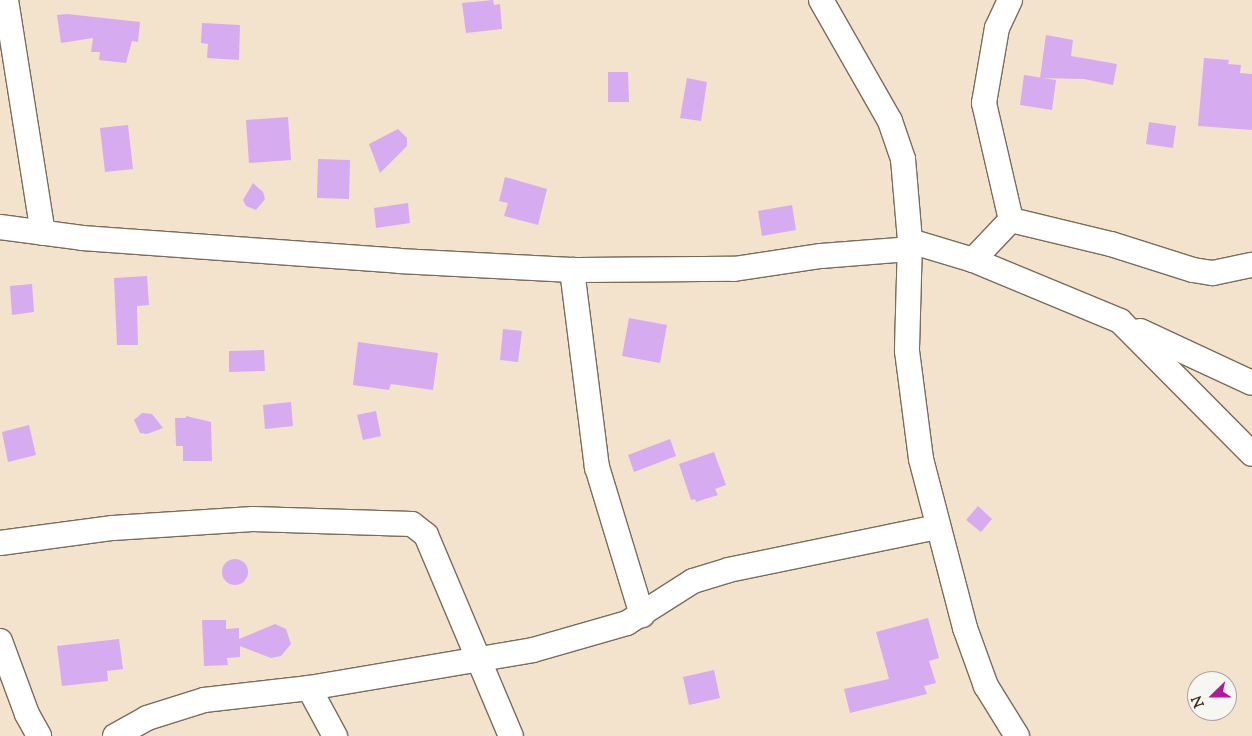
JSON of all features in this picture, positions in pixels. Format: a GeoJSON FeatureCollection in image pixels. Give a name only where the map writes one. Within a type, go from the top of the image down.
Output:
{"type":"FeatureCollection","features":[{"type":"Feature","properties":{"kind":"street"},"geometry":{"type":"LineString","coordinates":[[6,0],[43,232]]}},
{"type":"Feature","properties":{"kind":"street"},"geometry":{"type":"LineString","coordinates":[[821,0],[898,142],[903,159],[909,245],[907,351],[921,459],[965,628],[986,686],[1017,736]]}},
{"type":"Feature","properties":{"kind":"street"},"geometry":{"type":"LineString","coordinates":[[1010,0],[997,28],[984,103],[1011,220]]}},
{"type":"Feature","properties":{"kind":"street"},"geometry":{"type":"LineString","coordinates":[[973,260],[1011,220]]}},
{"type":"Feature","properties":{"kind":"street"},"geometry":{"type":"LineString","coordinates":[[1011,220],[1111,244],[1193,270],[1213,273],[1252,265]]}},
{"type":"Feature","properties":{"kind":"street"},"geometry":{"type":"LineString","coordinates":[[0,227],[82,238],[389,261],[572,270],[734,269],[909,245],[973,260],[1120,321],[1252,383]]}},
{"type":"Feature","properties":{"kind":"street"},"geometry":{"type":"LineString","coordinates":[[572,270],[597,467],[642,616]]}},
{"type":"Feature","properties":{"kind":"street"},"geometry":{"type":"LineString","coordinates":[[1120,321],[1252,454]]}},
{"type":"Feature","properties":{"kind":"street"},"geometry":{"type":"LineString","coordinates":[[0,543],[113,528],[254,519],[412,524],[426,534],[481,659],[511,736]]}},
{"type":"Feature","properties":{"kind":"street"},"geometry":{"type":"LineString","coordinates":[[115,736],[147,718],[204,700],[309,688],[533,650],[642,616],[666,596],[693,581],[728,570],[938,527]]}},
{"type":"Feature","properties":{"kind":"street"},"geometry":{"type":"LineString","coordinates":[[0,641],[27,714],[39,736]]}},
{"type":"Feature","properties":{"kind":"street"},"geometry":{"type":"LineString","coordinates":[[309,688],[335,736]]}},
{"type":"Feature","properties":{"kind":"building"},"geometry":{"type":"Polygon","coordinates":[[[493,0],[494,5],[500,4],[502,29],[466,33],[462,3],[493,0]]]}},
{"type":"Feature","properties":{"kind":"building"},"geometry":{"type":"Polygon","coordinates":[[[67,14],[140,22],[138,42],[132,41],[126,63],[99,60],[100,52],[91,52],[93,38],[61,43],[57,15],[67,14]]]}},
{"type":"Feature","properties":{"kind":"building"},"geometry":{"type":"Polygon","coordinates":[[[202,23],[240,25],[239,60],[207,58],[208,44],[201,43],[202,23]]]}},
{"type":"Feature","properties":{"kind":"building"},"geometry":{"type":"Polygon","coordinates":[[[1046,35],[1073,40],[1071,56],[1117,64],[1113,85],[1084,79],[1040,78],[1046,35]]]}},
{"type":"Feature","properties":{"kind":"building"},"geometry":{"type":"Polygon","coordinates":[[[1204,58],[1229,60],[1228,64],[1241,65],[1240,73],[1252,74],[1252,130],[1198,126],[1204,58]]]}},
{"type":"Feature","properties":{"kind":"building"},"geometry":{"type":"Polygon","coordinates":[[[608,72],[628,72],[629,102],[608,102],[608,72]]]}},
{"type":"Feature","properties":{"kind":"building"},"geometry":{"type":"Polygon","coordinates":[[[1024,75],[1056,80],[1052,110],[1020,105],[1024,75]]]}},
{"type":"Feature","properties":{"kind":"building"},"geometry":{"type":"Polygon","coordinates":[[[687,78],[707,82],[701,121],[680,118],[687,78]]]}},
{"type":"Feature","properties":{"kind":"building"},"geometry":{"type":"Polygon","coordinates":[[[288,117],[291,160],[249,163],[246,120],[288,117]]]}},
{"type":"Feature","properties":{"kind":"building"},"geometry":{"type":"Polygon","coordinates":[[[1149,122],[1176,126],[1173,148],[1146,144],[1149,122]]]}},
{"type":"Feature","properties":{"kind":"building"},"geometry":{"type":"Polygon","coordinates":[[[128,125],[133,169],[105,172],[100,128],[128,125]]]}},
{"type":"Feature","properties":{"kind":"building"},"geometry":{"type":"Polygon","coordinates":[[[398,129],[407,138],[407,146],[380,173],[369,144],[398,129]]]}},
{"type":"Feature","properties":{"kind":"building"},"geometry":{"type":"Polygon","coordinates":[[[318,159],[350,160],[349,199],[317,198],[318,159]]]}},
{"type":"Feature","properties":{"kind":"building"},"geometry":{"type":"Polygon","coordinates":[[[505,177],[547,189],[538,225],[504,216],[508,203],[499,201],[505,177]]]}},
{"type":"Feature","properties":{"kind":"building"},"geometry":{"type":"Polygon","coordinates":[[[253,183],[263,192],[265,199],[256,210],[246,206],[243,200],[253,183]]]}},
{"type":"Feature","properties":{"kind":"building"},"geometry":{"type":"Polygon","coordinates":[[[408,203],[410,223],[376,228],[374,208],[408,203]]]}},
{"type":"Feature","properties":{"kind":"building"},"geometry":{"type":"Polygon","coordinates":[[[792,205],[796,230],[762,236],[758,211],[792,205]]]}},
{"type":"Feature","properties":{"kind":"building"},"geometry":{"type":"Polygon","coordinates":[[[147,276],[149,305],[137,306],[138,345],[117,345],[114,278],[147,276]]]}},
{"type":"Feature","properties":{"kind":"building"},"geometry":{"type":"Polygon","coordinates":[[[32,284],[34,312],[12,315],[10,286],[32,284]]]}},
{"type":"Feature","properties":{"kind":"building"},"geometry":{"type":"Polygon","coordinates":[[[629,318],[667,325],[660,363],[622,356],[629,318]]]}},
{"type":"Feature","properties":{"kind":"building"},"geometry":{"type":"Polygon","coordinates":[[[503,329],[522,331],[518,362],[500,360],[503,329]]]}},
{"type":"Feature","properties":{"kind":"building"},"geometry":{"type":"Polygon","coordinates":[[[358,342],[438,353],[433,390],[391,384],[389,390],[353,385],[358,342]]]}},
{"type":"Feature","properties":{"kind":"building"},"geometry":{"type":"Polygon","coordinates":[[[264,350],[265,371],[229,372],[229,351],[264,350]]]}},
{"type":"Feature","properties":{"kind":"building"},"geometry":{"type":"Polygon","coordinates":[[[291,402],[293,426],[265,429],[263,405],[291,402]]]}},
{"type":"Feature","properties":{"kind":"building"},"geometry":{"type":"Polygon","coordinates":[[[376,411],[381,436],[363,440],[357,415],[376,411]]]}},
{"type":"Feature","properties":{"kind":"building"},"geometry":{"type":"Polygon","coordinates":[[[142,413],[152,414],[163,428],[147,434],[140,433],[134,420],[142,413]]]}},
{"type":"Feature","properties":{"kind":"building"},"geometry":{"type":"Polygon","coordinates":[[[186,416],[211,422],[212,461],[183,461],[183,446],[176,446],[175,418],[186,418],[186,416]]]}},
{"type":"Feature","properties":{"kind":"building"},"geometry":{"type":"Polygon","coordinates":[[[29,425],[36,455],[8,462],[2,432],[29,425]]]}},
{"type":"Feature","properties":{"kind":"building"},"geometry":{"type":"Polygon","coordinates":[[[670,439],[676,456],[634,472],[628,455],[670,439]]]}},
{"type":"Feature","properties":{"kind":"building"},"geometry":{"type":"Polygon","coordinates":[[[714,452],[726,485],[715,489],[718,495],[696,502],[695,499],[691,500],[679,464],[714,452]]]}},
{"type":"Feature","properties":{"kind":"building"},"geometry":{"type":"Polygon","coordinates":[[[978,506],[992,519],[981,532],[966,520],[978,506]]]}},
{"type":"Feature","properties":{"kind":"building"},"geometry":{"type":"Polygon","coordinates":[[[235,559],[244,563],[248,572],[244,581],[235,585],[226,581],[222,572],[226,563],[235,559]]]}},
{"type":"Feature","properties":{"kind":"building"},"geometry":{"type":"Polygon","coordinates":[[[928,618],[939,658],[929,661],[936,683],[924,686],[927,694],[850,713],[844,689],[889,679],[876,632],[928,618]]]}},
{"type":"Feature","properties":{"kind":"building"},"geometry":{"type":"Polygon","coordinates":[[[202,620],[226,620],[226,629],[239,628],[239,639],[275,624],[286,629],[291,644],[281,656],[271,658],[240,646],[240,657],[227,658],[228,665],[204,666],[202,620]]]}},
{"type":"Feature","properties":{"kind":"building"},"geometry":{"type":"Polygon","coordinates":[[[119,639],[123,669],[107,671],[108,681],[62,686],[57,646],[119,639]]]}},
{"type":"Feature","properties":{"kind":"building"},"geometry":{"type":"Polygon","coordinates":[[[714,670],[720,698],[689,705],[683,677],[714,670]]]}}]}
